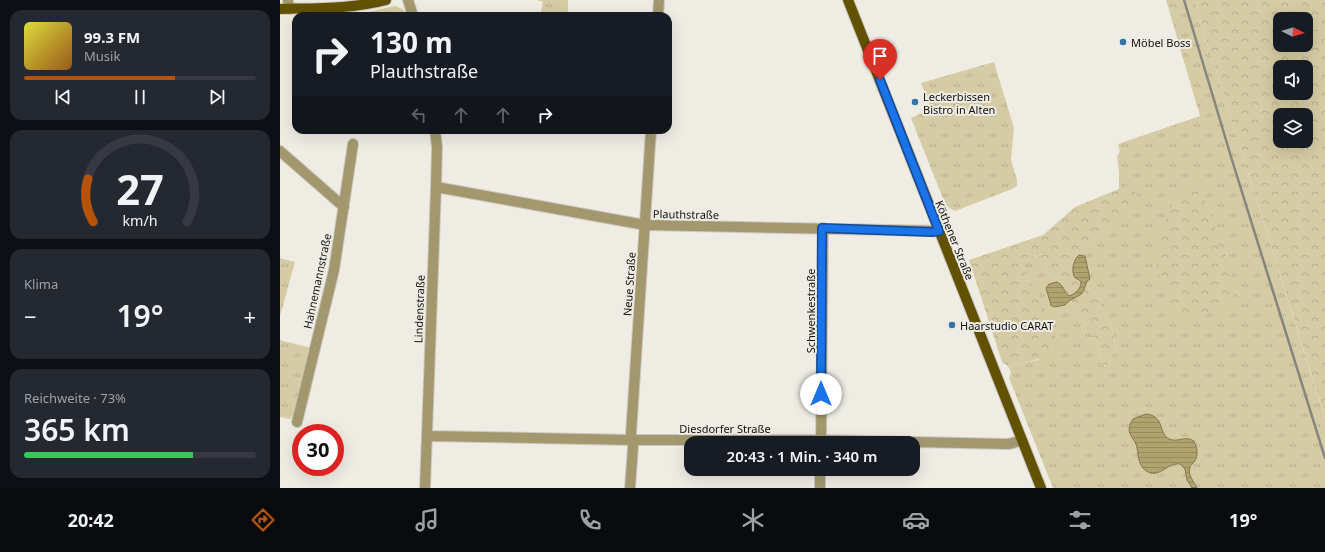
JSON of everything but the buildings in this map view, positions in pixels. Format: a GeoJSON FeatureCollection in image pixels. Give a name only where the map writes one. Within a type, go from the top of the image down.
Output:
{"type":"FeatureCollection","features":[{"type":"Feature","properties":{"kind":"main road"},"geometry":{"type":"LineString","coordinates":[[286,6],[349,6],[386,0]]}},
{"type":"Feature","properties":{"kind":"main road","name":"Köthener Straße"},"geometry":{"type":"LineString","coordinates":[[848,0],[1041,488]]}},
{"type":"Feature","properties":{"kind":"street"},"geometry":{"type":"LineString","coordinates":[[408,0],[412,12]]}},
{"type":"Feature","properties":{"kind":"street"},"geometry":{"type":"LineString","coordinates":[[658,12],[659,0]]}},
{"type":"Feature","properties":{"kind":"street","name":"Lindenstraße"},"geometry":{"type":"LineString","coordinates":[[425,488],[436,187],[437,147],[435,134]]}},
{"type":"Feature","properties":{"kind":"street","name":"Neue Straße"},"geometry":{"type":"LineString","coordinates":[[630,488],[651,134]]}},
{"type":"Feature","properties":{"kind":"street","name":"Hahnemannstraße"},"geometry":{"type":"LineString","coordinates":[[297,422],[334,270],[352,144]]}},
{"type":"Feature","properties":{"kind":"street"},"geometry":{"type":"LineString","coordinates":[[280,151],[344,207]]}},
{"type":"Feature","properties":{"kind":"street","name":"Plauthstraße"},"geometry":{"type":"LineString","coordinates":[[436,187],[645,225],[939,231]]}},
{"type":"Feature","properties":{"kind":"street","name":"Schwenkestraße"},"geometry":{"type":"LineString","coordinates":[[821,436],[822,228]]}},
{"type":"Feature","properties":{"kind":"street","name":"Diesdorfer Straße"},"geometry":{"type":"LineString","coordinates":[[427,436],[684,440]]}},
{"type":"Feature","properties":{"kind":"street","name":"Diesdorfer Straße"},"geometry":{"type":"LineString","coordinates":[[920,443],[1008,444],[1022,440]]}},
{"type":"Feature","properties":{"kind":"street"},"geometry":{"type":"LineString","coordinates":[[820,476],[820,488]]}},
{"type":"Feature","properties":{"kind":"green space"},"geometry":{"type":"Polygon","coordinates":[[[537,0],[568,0],[568,12],[541,12],[543,2],[537,0]]]}},
{"type":"Feature","properties":{"kind":"green space"},"geometry":{"type":"Polygon","coordinates":[[[1166,0],[1194,0],[1325,419],[1325,488],[1053,488],[1009,378],[1011,373],[1008,366],[1039,360],[1027,273],[1021,265],[1026,257],[1035,257],[1045,254],[1045,263],[1049,274],[1061,282],[1084,324],[1097,342],[1103,365],[1108,366],[1116,348],[1111,325],[1101,309],[1099,296],[1077,280],[1071,269],[1078,250],[1110,228],[1131,184],[1119,190],[1117,156],[1120,152],[1118,144],[1200,116],[1166,0]]]}},
{"type":"Feature","properties":{"kind":"green space"},"geometry":{"type":"Polygon","coordinates":[[[1194,0],[1325,0],[1325,418],[1194,0]]]}},
{"type":"Feature","properties":{"kind":"green space"},"geometry":{"type":"Polygon","coordinates":[[[395,6],[405,12],[368,12],[395,6]]]}},
{"type":"Feature","properties":{"kind":"green space"},"geometry":{"type":"Polygon","coordinates":[[[994,62],[1014,128],[1011,160],[1017,180],[1017,186],[955,211],[946,206],[911,118],[931,109],[921,83],[994,62]]]}},
{"type":"Feature","properties":{"kind":"green space"},"geometry":{"type":"Polygon","coordinates":[[[1195,181],[1202,184],[1206,205],[1215,228],[1217,244],[1225,254],[1231,274],[1228,285],[1233,291],[1233,297],[1224,307],[1181,320],[1172,314],[1168,308],[1170,291],[1161,279],[1156,263],[1159,228],[1168,218],[1172,207],[1169,200],[1195,181]]]}},
{"type":"Feature","properties":{"kind":"green space"},"geometry":{"type":"Polygon","coordinates":[[[1131,184],[1138,197],[1110,228],[1078,250],[1071,269],[1077,280],[1099,296],[1101,309],[1111,325],[1116,348],[1108,366],[1103,365],[1097,342],[1084,324],[1061,282],[1049,274],[1045,263],[1044,254],[1035,257],[1026,257],[1021,265],[1027,273],[1029,284],[1038,291],[1055,337],[1056,350],[1045,357],[1027,362],[1008,366],[1002,362],[969,260],[1043,235],[1075,207],[1131,184]]]}},
{"type":"Feature","properties":{"kind":"green space"},"geometry":{"type":"Polygon","coordinates":[[[280,258],[295,262],[280,316],[280,258]]]}},
{"type":"Feature","properties":{"kind":"green space"},"geometry":{"type":"Polygon","coordinates":[[[280,340],[311,348],[296,410],[290,419],[280,417],[280,340]]]}},
{"type":"Feature","properties":{"kind":"shaded area"},"geometry":{"type":"Polygon","coordinates":[[[1079,255],[1085,256],[1090,279],[1087,281],[1084,290],[1080,295],[1065,305],[1054,307],[1051,305],[1046,288],[1049,284],[1057,282],[1069,296],[1077,291],[1081,282],[1075,277],[1073,267],[1079,255]]]}},
{"type":"Feature","properties":{"kind":"shaded area"},"geometry":{"type":"Polygon","coordinates":[[[1146,414],[1152,415],[1159,421],[1163,433],[1169,439],[1191,439],[1194,441],[1197,454],[1196,460],[1190,466],[1189,472],[1197,488],[1192,488],[1187,480],[1185,469],[1180,464],[1172,465],[1156,473],[1148,472],[1142,467],[1136,444],[1130,435],[1129,428],[1133,419],[1146,414]]]}},
{"type":"Feature","properties":{"kind":"railway"},"geometry":{"type":"LineString","coordinates":[[1184,0],[1232,160],[1325,458]]}},
{"type":"Feature","properties":{"kind":"place","name":"Möbel Boss"},"geometry":{"type":"Point","coordinates":[1123,42]}},
{"type":"Feature","properties":{"kind":"place","name":"Leckerbissen Bistro in Alten"},"geometry":{"type":"Point","coordinates":[915,102]}},
{"type":"Feature","properties":{"kind":"place","name":"Haarstudio CARAT"},"geometry":{"type":"Point","coordinates":[952,325]}},
{"type":"Feature","properties":{"kind":"route"},"geometry":{"type":"LineString","coordinates":[[821,394],[822,228],[939,231],[880,80]]}}]}
